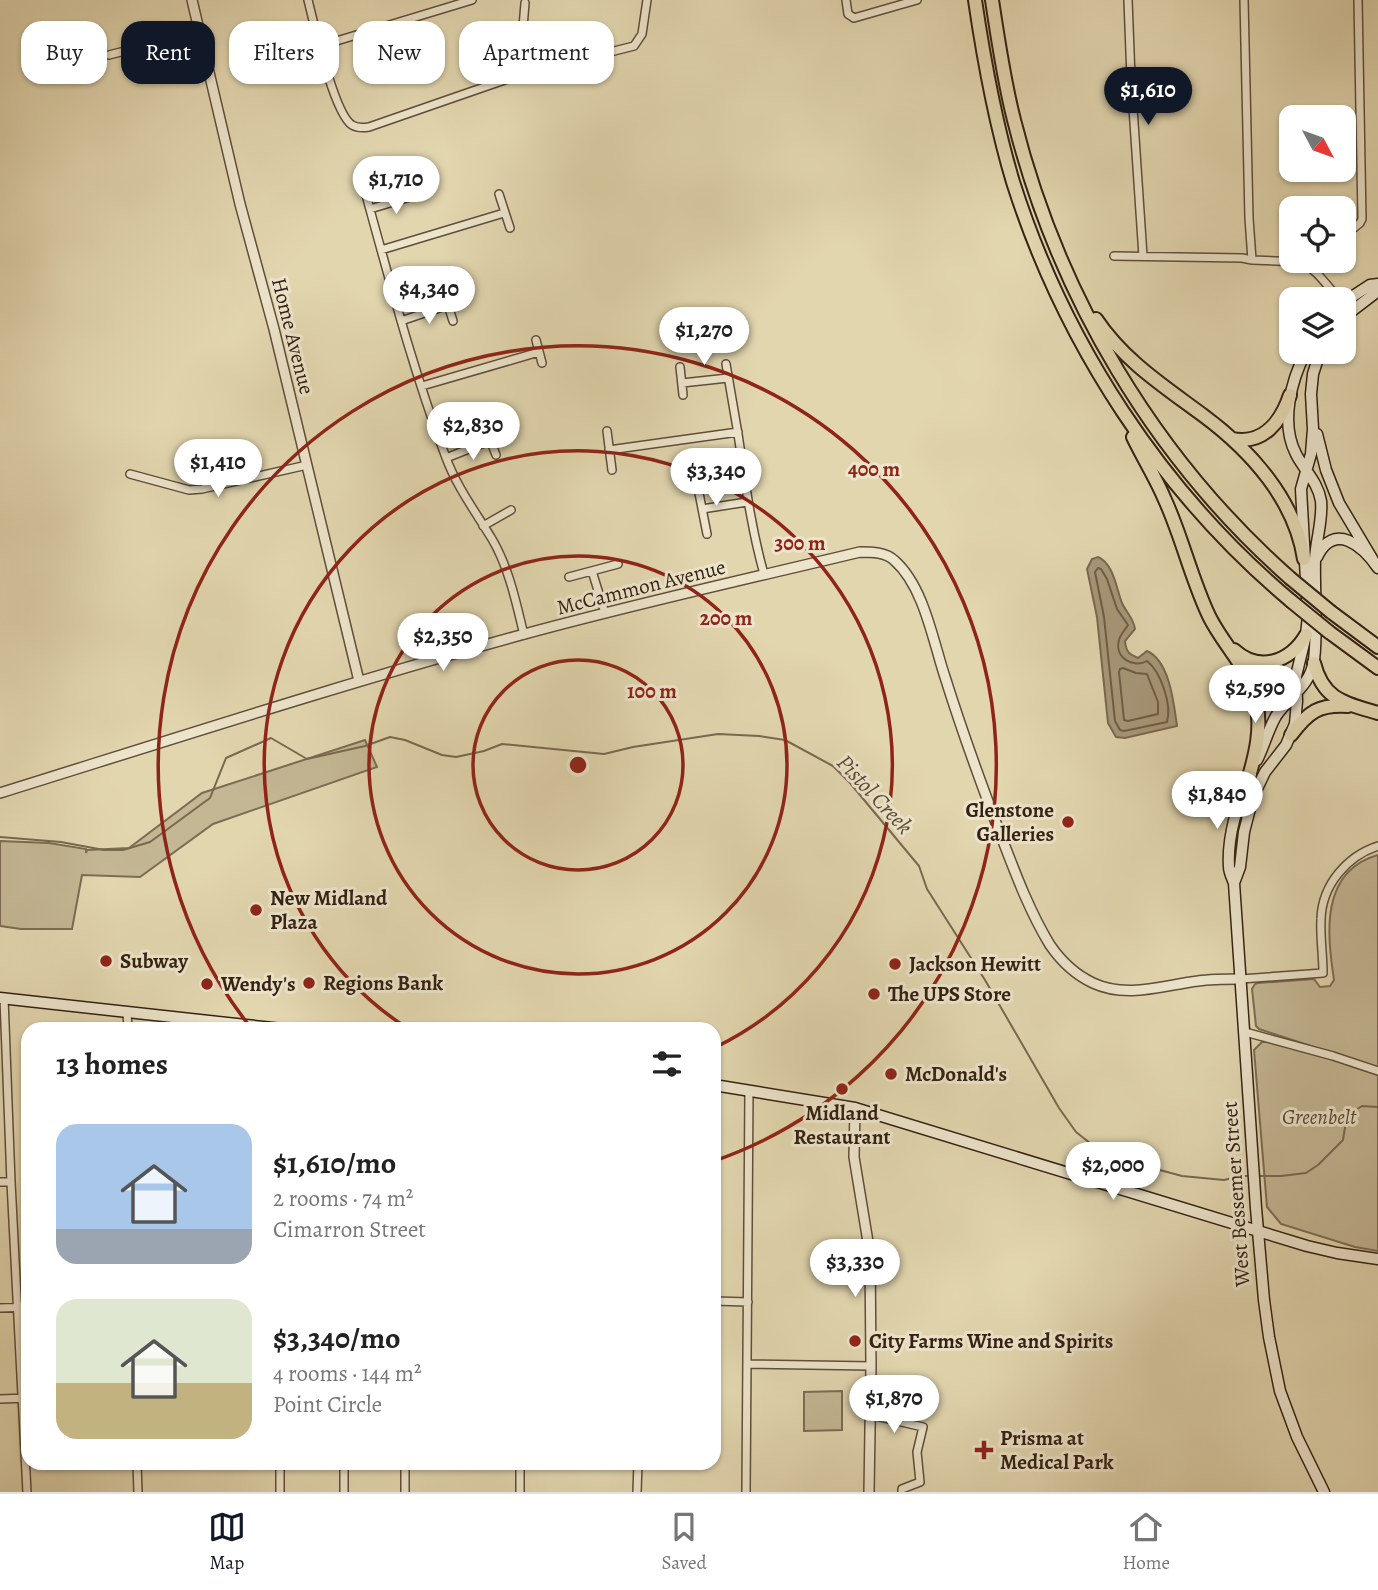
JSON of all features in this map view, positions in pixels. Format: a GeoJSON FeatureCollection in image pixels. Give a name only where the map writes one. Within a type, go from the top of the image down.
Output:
{"type":"FeatureCollection","features":[{"type":"Feature","properties":{"kind":"highway"},"geometry":{"type":"LineString","coordinates":[[975,0],[994,109],[1024,214],[1052,284],[1107,387],[1177,484],[1255,569],[1329,632],[1378,668]]}},
{"type":"Feature","properties":{"kind":"highway"},"geometry":{"type":"LineString","coordinates":[[992,0],[1014,121],[1046,224],[1069,279],[1109,356],[1136,401],[1167,443],[1234,524],[1290,578],[1378,647]]}},
{"type":"Feature","properties":{"kind":"highway"},"geometry":{"type":"LineString","coordinates":[[1069,279],[1083,295],[1110,338],[1139,368],[1206,417],[1247,453],[1279,494],[1310,560]]}},
{"type":"Feature","properties":{"kind":"highway"},"geometry":{"type":"LineString","coordinates":[[1231,439],[1248,440],[1261,436],[1283,414],[1290,395]]}},
{"type":"Feature","properties":{"kind":"highway"},"geometry":{"type":"LineString","coordinates":[[1124,414],[1165,499],[1210,618],[1248,677],[1256,699],[1259,733],[1248,780]]}},
{"type":"Feature","properties":{"kind":"highway"},"geometry":{"type":"LineString","coordinates":[[1221,637],[1245,659],[1267,662],[1288,655],[1306,635]]}},
{"type":"Feature","properties":{"kind":"highway"},"geometry":{"type":"LineString","coordinates":[[1314,663],[1318,679],[1327,692],[1359,708]]}},
{"type":"Feature","properties":{"kind":"highway"},"geometry":{"type":"LineString","coordinates":[[1291,735],[1306,717],[1321,707],[1338,705],[1378,713]]}},
{"type":"Feature","properties":{"kind":"main road"},"geometry":{"type":"LineString","coordinates":[[1356,298],[1370,285],[1378,284]]}},
{"type":"Feature","properties":{"kind":"main road"},"geometry":{"type":"LineString","coordinates":[[1356,303],[1378,291]]}},
{"type":"Feature","properties":{"kind":"main road","name":"West Bessemer Street"},"geometry":{"type":"LineString","coordinates":[[1234,883],[1240,867],[1244,832],[1254,797],[1265,772],[1286,745],[1296,715],[1296,676],[1306,635],[1310,560],[1321,510],[1318,492],[1297,456],[1289,434],[1290,395],[1300,364]]}},
{"type":"Feature","properties":{"kind":"main road","name":"West Bessemer Street"},"geometry":{"type":"LineString","coordinates":[[1316,364],[1311,394],[1313,441],[1300,497],[1310,560],[1316,633],[1314,663],[1297,694],[1282,708],[1272,723],[1248,780],[1236,815],[1229,869],[1234,883],[1265,1312],[1280,1391],[1297,1437],[1324,1492]]}},
{"type":"Feature","properties":{"kind":"main road"},"geometry":{"type":"LineString","coordinates":[[1312,414],[1321,455],[1336,494],[1375,564]]}},
{"type":"Feature","properties":{"kind":"main road"},"geometry":{"type":"LineString","coordinates":[[1310,560],[1329,542],[1339,539],[1357,544],[1375,564]]}},
{"type":"Feature","properties":{"kind":"main road"},"geometry":{"type":"LineString","coordinates":[[2,998],[218,1022]]}},
{"type":"Feature","properties":{"kind":"main road"},"geometry":{"type":"LineString","coordinates":[[721,1086],[855,1108],[1337,1253],[1378,1259]]}},
{"type":"Feature","properties":{"kind":"street","name":"Home Avenue"},"geometry":{"type":"LineString","coordinates":[[192,0],[197,21]]}},
{"type":"Feature","properties":{"kind":"street"},"geometry":{"type":"LineString","coordinates":[[308,0],[313,21]]}},
{"type":"Feature","properties":{"kind":"street"},"geometry":{"type":"LineString","coordinates":[[339,40],[472,0]]}},
{"type":"Feature","properties":{"kind":"street"},"geometry":{"type":"LineString","coordinates":[[614,51],[634,46],[642,34],[647,0]]}},
{"type":"Feature","properties":{"kind":"street"},"geometry":{"type":"LineString","coordinates":[[846,0],[848,14],[855,18],[917,0]]}},
{"type":"Feature","properties":{"kind":"street"},"geometry":{"type":"LineString","coordinates":[[1128,0],[1130,78],[1143,256]]}},
{"type":"Feature","properties":{"kind":"street"},"geometry":{"type":"LineString","coordinates":[[1244,0],[1252,260]]}},
{"type":"Feature","properties":{"kind":"street"},"geometry":{"type":"LineString","coordinates":[[1356,226],[1362,219],[1357,0]]}},
{"type":"Feature","properties":{"kind":"street"},"geometry":{"type":"LineString","coordinates":[[523,21],[525,2]]}},
{"type":"Feature","properties":{"kind":"street"},"geometry":{"type":"LineString","coordinates":[[109,55],[121,52]]}},
{"type":"Feature","properties":{"kind":"street","name":"Home Avenue"},"geometry":{"type":"LineString","coordinates":[[211,84],[359,681]]}},
{"type":"Feature","properties":{"kind":"street"},"geometry":{"type":"LineString","coordinates":[[332,84],[340,108],[352,125],[360,128],[493,84]]}},
{"type":"Feature","properties":{"kind":"street"},"geometry":{"type":"LineString","coordinates":[[499,194],[510,228]]}},
{"type":"Feature","properties":{"kind":"street"},"geometry":{"type":"LineString","coordinates":[[366,195],[401,321],[446,458],[464,496],[492,539],[510,578],[524,635]]}},
{"type":"Feature","properties":{"kind":"street"},"geometry":{"type":"LineString","coordinates":[[370,209],[413,196]]}},
{"type":"Feature","properties":{"kind":"street"},"geometry":{"type":"LineString","coordinates":[[381,250],[504,214]]}},
{"type":"Feature","properties":{"kind":"street"},"geometry":{"type":"LineString","coordinates":[[1114,256],[1300,261],[1307,264],[1328,287]]}},
{"type":"Feature","properties":{"kind":"street"},"geometry":{"type":"LineString","coordinates":[[443,289],[453,321]]}},
{"type":"Feature","properties":{"kind":"street"},"geometry":{"type":"LineString","coordinates":[[401,321],[448,305]]}},
{"type":"Feature","properties":{"kind":"street"},"geometry":{"type":"LineString","coordinates":[[536,340],[542,363]]}},
{"type":"Feature","properties":{"kind":"street"},"geometry":{"type":"LineString","coordinates":[[422,386],[539,352]]}},
{"type":"Feature","properties":{"kind":"street"},"geometry":{"type":"LineString","coordinates":[[726,364],[754,541],[764,574]]}},
{"type":"Feature","properties":{"kind":"street"},"geometry":{"type":"LineString","coordinates":[[680,367],[683,395]]}},
{"type":"Feature","properties":{"kind":"street"},"geometry":{"type":"LineString","coordinates":[[682,383],[729,379]]}},
{"type":"Feature","properties":{"kind":"street"},"geometry":{"type":"LineString","coordinates":[[485,426],[496,455]]}},
{"type":"Feature","properties":{"kind":"street"},"geometry":{"type":"LineString","coordinates":[[607,431],[612,470]]}},
{"type":"Feature","properties":{"kind":"street"},"geometry":{"type":"LineString","coordinates":[[609,450],[738,432]]}},
{"type":"Feature","properties":{"kind":"street"},"geometry":{"type":"LineString","coordinates":[[446,458],[489,441]]}},
{"type":"Feature","properties":{"kind":"street"},"geometry":{"type":"LineString","coordinates":[[130,474],[189,490],[307,465]]}},
{"type":"Feature","properties":{"kind":"street"},"geometry":{"type":"LineString","coordinates":[[698,488],[707,534]]}},
{"type":"Feature","properties":{"kind":"street"},"geometry":{"type":"LineString","coordinates":[[702,509],[747,502]]}},
{"type":"Feature","properties":{"kind":"street"},"geometry":{"type":"LineString","coordinates":[[483,526],[510,510]]}},
{"type":"Feature","properties":{"kind":"street","name":"McCammon Avenue"},"geometry":{"type":"LineString","coordinates":[[0,793],[359,681],[524,635],[764,574],[860,552],[875,552],[893,559],[906,572],[928,619],[945,678],[1015,872],[1051,946],[1066,965],[1094,984],[1120,990],[1241,979]]}},
{"type":"Feature","properties":{"kind":"street"},"geometry":{"type":"LineString","coordinates":[[569,577],[618,564]]}},
{"type":"Feature","properties":{"kind":"street"},"geometry":{"type":"LineString","coordinates":[[592,571],[605,613]]}},
{"type":"Feature","properties":{"kind":"street"},"geometry":{"type":"LineString","coordinates":[[1241,979],[1323,973],[1321,917],[1328,891],[1346,865],[1362,853],[1378,846]]}},
{"type":"Feature","properties":{"kind":"street"},"geometry":{"type":"LineString","coordinates":[[2,998],[21,1346]]}},
{"type":"Feature","properties":{"kind":"street"},"geometry":{"type":"LineString","coordinates":[[127,1012],[128,1022]]}},
{"type":"Feature","properties":{"kind":"street"},"geometry":{"type":"LineString","coordinates":[[1245,1032],[1378,1071]]}},
{"type":"Feature","properties":{"kind":"street"},"geometry":{"type":"LineString","coordinates":[[746,1492],[749,1091]]}},
{"type":"Feature","properties":{"kind":"street"},"geometry":{"type":"LineString","coordinates":[[855,1108],[854,1157],[870,1254],[869,1492]]}},
{"type":"Feature","properties":{"kind":"street"},"geometry":{"type":"LineString","coordinates":[[0,1182],[11,1182]]}},
{"type":"Feature","properties":{"kind":"street"},"geometry":{"type":"LineString","coordinates":[[721,1301],[748,1302]]}},
{"type":"Feature","properties":{"kind":"street"},"geometry":{"type":"LineString","coordinates":[[0,1308],[18,1307]]}},
{"type":"Feature","properties":{"kind":"street"},"geometry":{"type":"LineString","coordinates":[[747,1364],[871,1366]]}},
{"type":"Feature","properties":{"kind":"street"},"geometry":{"type":"LineString","coordinates":[[0,1399],[21,1398]]}},
{"type":"Feature","properties":{"kind":"street"},"geometry":{"type":"LineString","coordinates":[[871,1415],[923,1427],[917,1452],[920,1482],[902,1489],[902,1492]]}},
{"type":"Feature","properties":{"kind":"street"},"geometry":{"type":"LineString","coordinates":[[27,1470],[27,1492]]}},
{"type":"Feature","properties":{"kind":"street"},"geometry":{"type":"LineString","coordinates":[[137,1470],[138,1492]]}},
{"type":"Feature","properties":{"kind":"street"},"geometry":{"type":"LineString","coordinates":[[280,1470],[280,1492]]}},
{"type":"Feature","properties":{"kind":"street"},"geometry":{"type":"LineString","coordinates":[[344,1470],[344,1492]]}},
{"type":"Feature","properties":{"kind":"street"},"geometry":{"type":"LineString","coordinates":[[405,1470],[405,1492]]}},
{"type":"Feature","properties":{"kind":"street"},"geometry":{"type":"LineString","coordinates":[[520,1470],[520,1492]]}},
{"type":"Feature","properties":{"kind":"street"},"geometry":{"type":"LineString","coordinates":[[638,1470],[638,1492]]}},
{"type":"Feature","properties":{"kind":"green space"},"geometry":{"type":"Polygon","coordinates":[[[365,740],[377,767],[213,824],[140,877],[82,875],[72,929],[21,929],[0,926],[0,841],[49,843],[86,849],[86,853],[87,850],[129,848],[202,793],[365,740]]]}},
{"type":"Feature","properties":{"kind":"green space"},"geometry":{"type":"Polygon","coordinates":[[[1378,855],[1378,1068],[1259,1029],[1256,1026],[1252,989],[1258,983],[1314,979],[1320,987],[1330,986],[1334,980],[1330,924],[1337,889],[1346,875],[1359,863],[1378,855]]]}},
{"type":"Feature","properties":{"kind":"green space","name":"Greenbelt"},"geometry":{"type":"Polygon","coordinates":[[[1262,1042],[1341,1059],[1378,1072],[1378,1251],[1355,1247],[1281,1224],[1267,1207],[1254,1050],[1262,1042]]]}},
{"type":"Feature","properties":{"kind":"green space"},"geometry":{"type":"Polygon","coordinates":[[[842,1391],[842,1430],[804,1431],[804,1392],[842,1391]]]}},
{"type":"Feature","properties":{"kind":"water"},"geometry":{"type":"Polygon","coordinates":[[[1098,557],[1108,565],[1122,603],[1134,625],[1135,629],[1125,641],[1127,650],[1138,658],[1147,651],[1161,664],[1170,684],[1177,726],[1125,738],[1116,737],[1108,723],[1097,617],[1087,569],[1092,559],[1098,557]]]}},
{"type":"Feature","properties":{"kind":"waterway","name":"Pistol Creek"},"geometry":{"type":"LineString","coordinates":[[0,837],[61,842],[104,850],[123,850],[150,842],[210,798],[226,758],[271,738],[307,759],[365,746],[390,737],[442,755],[456,757],[502,744],[604,754],[718,734],[785,740],[833,766],[919,866],[927,889],[1076,1132],[1100,1151],[1124,1156],[1182,1176],[1224,1180],[1251,1176]]}},
{"type":"Feature","properties":{"kind":"waterway","name":"Pistol Creek"},"geometry":{"type":"LineString","coordinates":[[1256,1176],[1306,1173],[1343,1140],[1347,1115],[1362,1106],[1378,1107]]}},
{"type":"Feature","properties":{"kind":"place","name":"Glenstone Galleries"},"geometry":{"type":"Point","coordinates":[1068,822]}},
{"type":"Feature","properties":{"kind":"place","name":"New Midland Plaza"},"geometry":{"type":"Point","coordinates":[256,910]}},
{"type":"Feature","properties":{"kind":"place","name":"Subway"},"geometry":{"type":"Point","coordinates":[106,961]}},
{"type":"Feature","properties":{"kind":"place","name":"Jackson Hewitt"},"geometry":{"type":"Point","coordinates":[895,964]}},
{"type":"Feature","properties":{"kind":"place","name":"Regions Bank"},"geometry":{"type":"Point","coordinates":[309,983]}},
{"type":"Feature","properties":{"kind":"place","name":"Wendy's"},"geometry":{"type":"Point","coordinates":[207,984]}},
{"type":"Feature","properties":{"kind":"place","name":"The UPS Store"},"geometry":{"type":"Point","coordinates":[874,994]}},
{"type":"Feature","properties":{"kind":"place","name":"McDonald's"},"geometry":{"type":"Point","coordinates":[891,1074]}},
{"type":"Feature","properties":{"kind":"place","name":"Midland Restaurant"},"geometry":{"type":"Point","coordinates":[842,1089]}},
{"type":"Feature","properties":{"kind":"place","name":"City Farms Wine and Spirits"},"geometry":{"type":"Point","coordinates":[855,1341]}},
{"type":"Feature","properties":{"kind":"place","name":"Prisma at Medical Park"},"geometry":{"type":"Point","coordinates":[984,1450]}}]}
